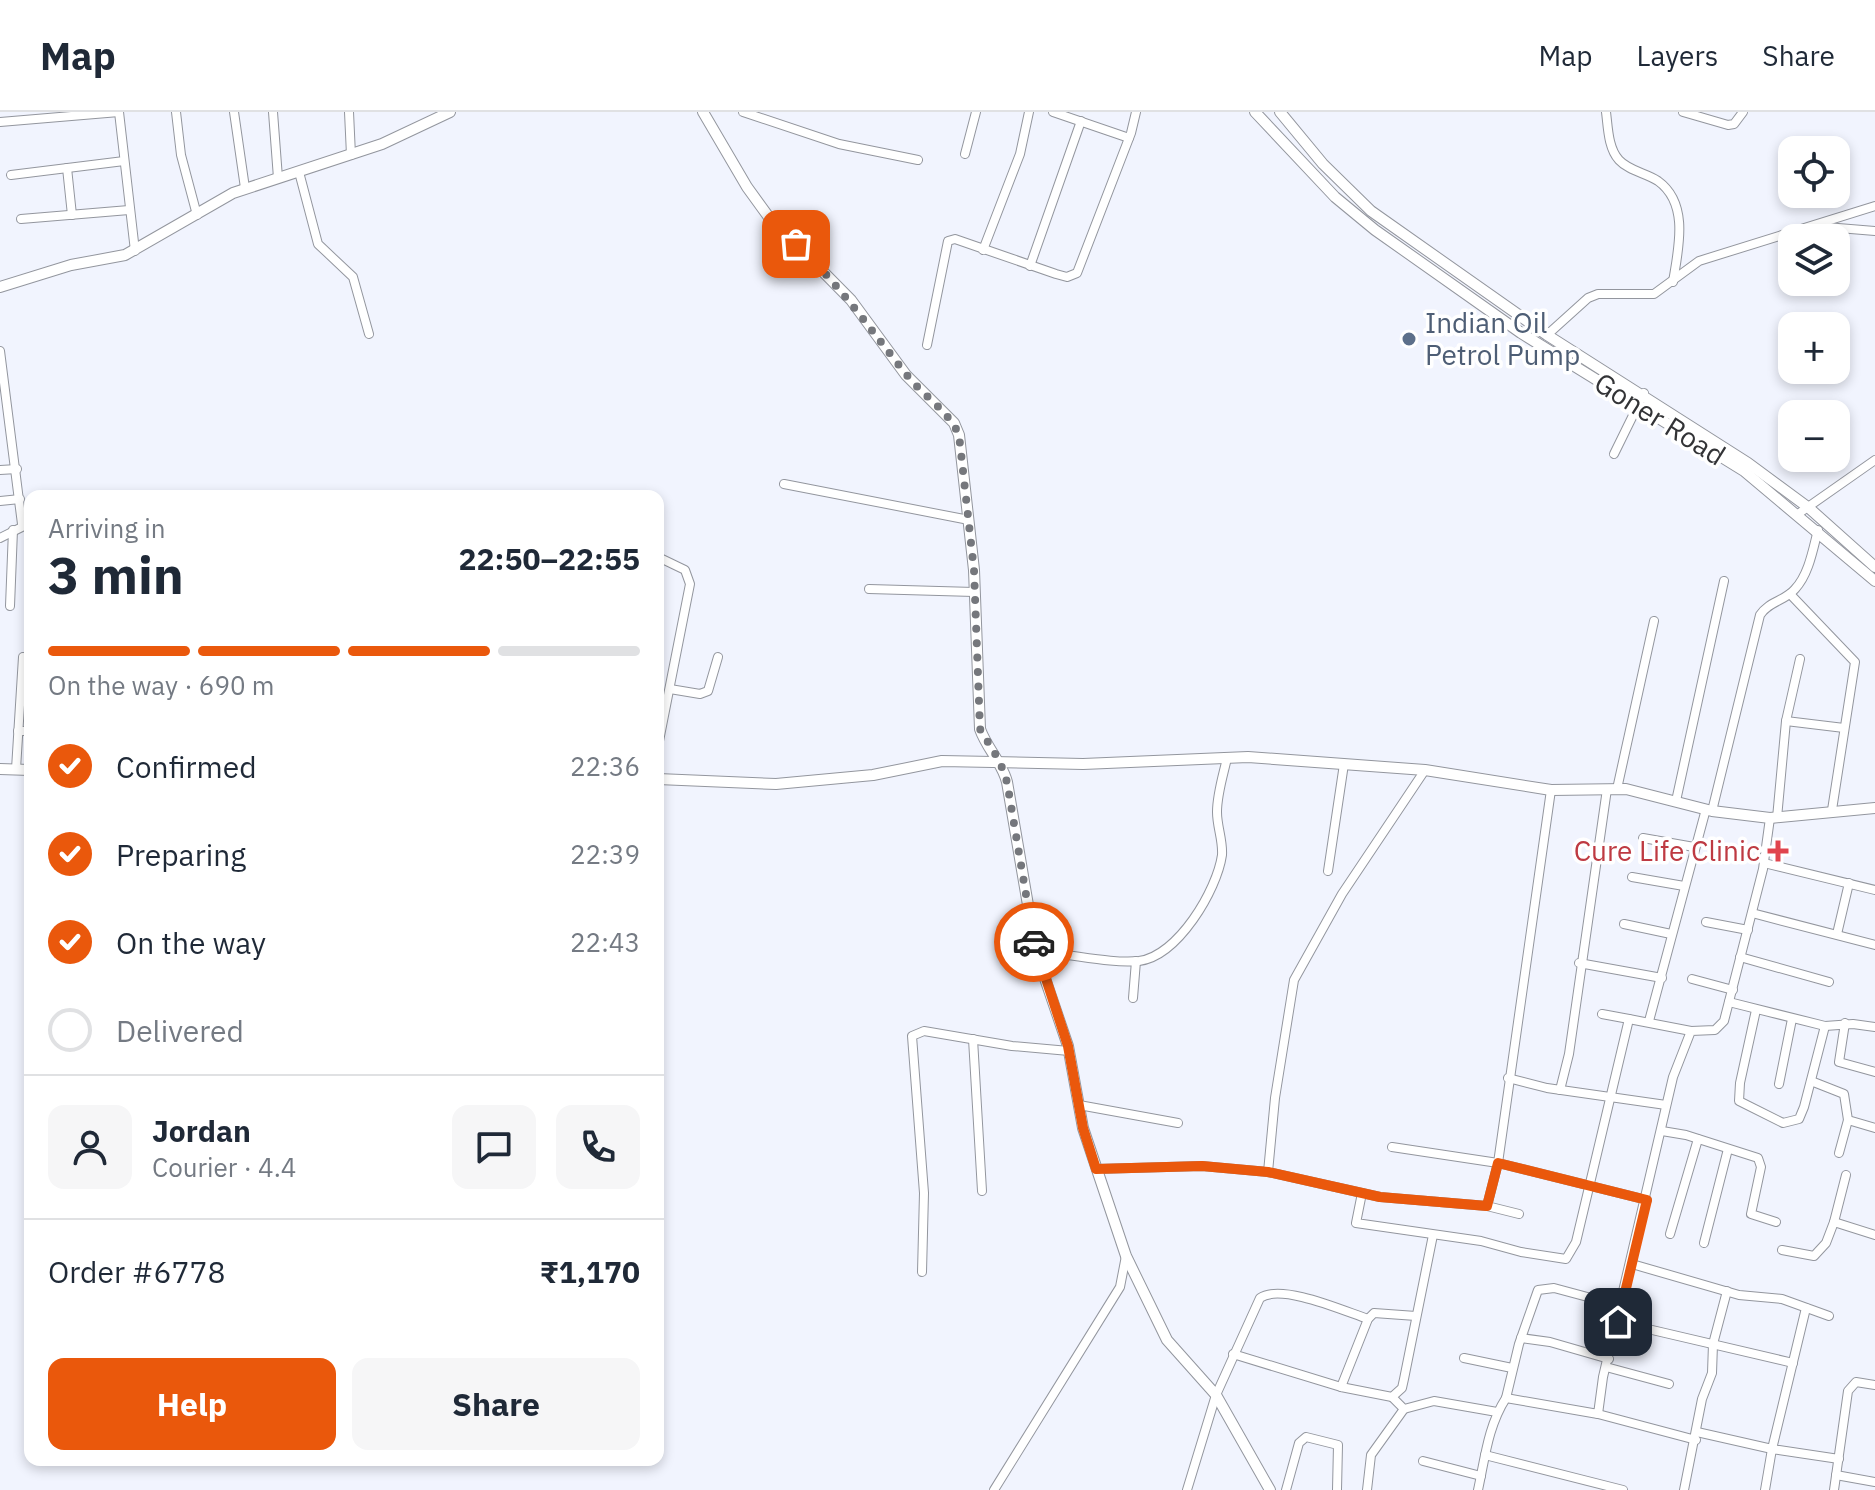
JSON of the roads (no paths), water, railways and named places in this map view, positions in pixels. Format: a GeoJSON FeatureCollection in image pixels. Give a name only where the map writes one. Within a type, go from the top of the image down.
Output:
{"type":"FeatureCollection","features":[{"type":"Feature","properties":{"kind":"street"},"geometry":{"type":"LineString","coordinates":[[0,122],[119,112],[135,251]]}},
{"type":"Feature","properties":{"kind":"street"},"geometry":{"type":"LineString","coordinates":[[176,112],[181,155],[197,215]]}},
{"type":"Feature","properties":{"kind":"street"},"geometry":{"type":"LineString","coordinates":[[234,112],[245,188]]}},
{"type":"Feature","properties":{"kind":"street"},"geometry":{"type":"LineString","coordinates":[[273,112],[278,178]]}},
{"type":"Feature","properties":{"kind":"street"},"geometry":{"type":"LineString","coordinates":[[349,112],[351,155]]}},
{"type":"Feature","properties":{"kind":"street"},"geometry":{"type":"LineString","coordinates":[[0,287],[71,265],[113,259],[135,251],[245,188],[351,155],[450,112]]}},
{"type":"Feature","properties":{"kind":"street"},"geometry":{"type":"LineString","coordinates":[[703,112],[747,187],[768,216],[851,300],[906,375],[954,423],[959,435],[969,520],[980,729],[1000,762],[1007,782],[1036,952],[1069,1051],[1096,1169],[1126,1256],[1167,1340],[1216,1395],[1270,1490]]}},
{"type":"Feature","properties":{"kind":"street"},"geometry":{"type":"LineString","coordinates":[[743,112],[839,144],[918,160]]}},
{"type":"Feature","properties":{"kind":"street"},"geometry":{"type":"LineString","coordinates":[[965,154],[976,112]]}},
{"type":"Feature","properties":{"kind":"street"},"geometry":{"type":"LineString","coordinates":[[983,250],[1020,154],[1029,112]]}},
{"type":"Feature","properties":{"kind":"street"},"geometry":{"type":"LineString","coordinates":[[1053,112],[1129,138]]}},
{"type":"Feature","properties":{"kind":"street"},"geometry":{"type":"LineString","coordinates":[[927,345],[946,244],[955,239],[1067,277],[1077,273],[1136,112]]}},
{"type":"Feature","properties":{"kind":"street","name":"Goner Road"},"geometry":{"type":"LineString","coordinates":[[1255,112],[1335,197],[1375,230],[1521,333],[1641,398]]}},
{"type":"Feature","properties":{"kind":"street","name":"Goner Road"},"geometry":{"type":"LineString","coordinates":[[1280,112],[1323,164],[1371,211],[1804,511],[1875,567]]}},
{"type":"Feature","properties":{"kind":"street"},"geometry":{"type":"LineString","coordinates":[[1606,112],[1612,147],[1619,160],[1658,181],[1676,209],[1680,234],[1673,282]]}},
{"type":"Feature","properties":{"kind":"street"},"geometry":{"type":"LineString","coordinates":[[1683,112],[1728,125],[1734,124],[1743,112]]}},
{"type":"Feature","properties":{"kind":"street"},"geometry":{"type":"LineString","coordinates":[[1030,266],[1081,121]]}},
{"type":"Feature","properties":{"kind":"street"},"geometry":{"type":"LineString","coordinates":[[1275,135],[1289,123]]}},
{"type":"Feature","properties":{"kind":"street"},"geometry":{"type":"LineString","coordinates":[[11,175],[124,161]]}},
{"type":"Feature","properties":{"kind":"street"},"geometry":{"type":"LineString","coordinates":[[67,168],[72,215]]}},
{"type":"Feature","properties":{"kind":"street"},"geometry":{"type":"LineString","coordinates":[[299,172],[318,244],[353,277],[369,334]]}},
{"type":"Feature","properties":{"kind":"street"},"geometry":{"type":"LineString","coordinates":[[1816,224],[1875,206]]}},
{"type":"Feature","properties":{"kind":"street"},"geometry":{"type":"LineString","coordinates":[[21,219],[129,210]]}},
{"type":"Feature","properties":{"kind":"street"},"geometry":{"type":"LineString","coordinates":[[1850,229],[1875,231]]}},
{"type":"Feature","properties":{"kind":"street"},"geometry":{"type":"LineString","coordinates":[[1547,335],[1588,298],[1598,294],[1654,294],[1699,261],[1778,236]]}},
{"type":"Feature","properties":{"kind":"street"},"geometry":{"type":"LineString","coordinates":[[0,353],[24,515]]}},
{"type":"Feature","properties":{"kind":"street"},"geometry":{"type":"LineString","coordinates":[[1614,454],[1641,398]]}},
{"type":"Feature","properties":{"kind":"street"},"geometry":{"type":"LineString","coordinates":[[1804,511],[1875,460]]}},
{"type":"Feature","properties":{"kind":"street"},"geometry":{"type":"LineString","coordinates":[[0,470],[17,469]]}},
{"type":"Feature","properties":{"kind":"street"},"geometry":{"type":"LineString","coordinates":[[784,484],[969,520]]}},
{"type":"Feature","properties":{"kind":"street"},"geometry":{"type":"LineString","coordinates":[[0,501],[20,499]]}},
{"type":"Feature","properties":{"kind":"street","name":"Goner Road"},"geometry":{"type":"LineString","coordinates":[[1804,511],[1818,530],[1875,581]]}},
{"type":"Feature","properties":{"kind":"street"},"geometry":{"type":"LineString","coordinates":[[0,538],[24,524]]}},
{"type":"Feature","properties":{"kind":"street"},"geometry":{"type":"LineString","coordinates":[[10,606],[13,530]]}},
{"type":"Feature","properties":{"kind":"street"},"geometry":{"type":"LineString","coordinates":[[1649,1021],[1694,847],[1709,810],[1760,615],[1771,603],[1790,594],[1809,563],[1818,530]]}},
{"type":"Feature","properties":{"kind":"street"},"geometry":{"type":"LineString","coordinates":[[664,560],[685,570],[690,584],[664,718]]}},
{"type":"Feature","properties":{"kind":"street"},"geometry":{"type":"LineString","coordinates":[[1676,801],[1724,581]]}},
{"type":"Feature","properties":{"kind":"street"},"geometry":{"type":"LineString","coordinates":[[869,589],[974,592]]}},
{"type":"Feature","properties":{"kind":"street"},"geometry":{"type":"LineString","coordinates":[[1790,594],[1855,662],[1832,810]]}},
{"type":"Feature","properties":{"kind":"street"},"geometry":{"type":"LineString","coordinates":[[1560,1090],[1569,1054],[1579,963],[1587,938],[1592,880],[1654,621]]}},
{"type":"Feature","properties":{"kind":"street"},"geometry":{"type":"LineString","coordinates":[[16,769],[23,657]]}},
{"type":"Feature","properties":{"kind":"street"},"geometry":{"type":"LineString","coordinates":[[670,689],[700,694],[708,691],[718,657]]}},
{"type":"Feature","properties":{"kind":"street"},"geometry":{"type":"LineString","coordinates":[[1602,1014],[1691,1031],[1715,1030],[1724,1021],[1764,863],[1786,721],[1800,659]]}},
{"type":"Feature","properties":{"kind":"street"},"geometry":{"type":"LineString","coordinates":[[1786,721],[1844,728]]}},
{"type":"Feature","properties":{"kind":"street"},"geometry":{"type":"LineString","coordinates":[[18,731],[24,731]]}},
{"type":"Feature","properties":{"kind":"street"},"geometry":{"type":"LineString","coordinates":[[1036,952],[1136,961],[1162,951],[1182,935],[1212,887],[1221,856],[1217,813],[1227,758]]}},
{"type":"Feature","properties":{"kind":"street"},"geometry":{"type":"LineString","coordinates":[[664,779],[776,784],[873,775],[942,761],[1083,764],[1227,758],[1425,770],[1551,790],[1612,789],[1709,810],[1773,818],[1875,808]]}},
{"type":"Feature","properties":{"kind":"street"},"geometry":{"type":"LineString","coordinates":[[1328,871],[1344,764]]}},
{"type":"Feature","properties":{"kind":"street"},"geometry":{"type":"LineString","coordinates":[[0,769],[24,770]]}},
{"type":"Feature","properties":{"kind":"street"},"geometry":{"type":"LineString","coordinates":[[1268,1172],[1277,1086],[1294,980],[1342,894],[1425,770]]}},
{"type":"Feature","properties":{"kind":"street"},"geometry":{"type":"LineString","coordinates":[[1487,1206],[1498,1163],[1508,1078],[1522,1007],[1523,973],[1535,913],[1551,790]]}},
{"type":"Feature","properties":{"kind":"street"},"geometry":{"type":"LineString","coordinates":[[1643,838],[1694,847]]}},
{"type":"Feature","properties":{"kind":"street"},"geometry":{"type":"LineString","coordinates":[[1764,863],[1875,890]]}},
{"type":"Feature","properties":{"kind":"street"},"geometry":{"type":"LineString","coordinates":[[1632,877],[1684,886]]}},
{"type":"Feature","properties":{"kind":"street"},"geometry":{"type":"LineString","coordinates":[[1837,934],[1849,883]]}},
{"type":"Feature","properties":{"kind":"street"},"geometry":{"type":"LineString","coordinates":[[1752,913],[1875,945]]}},
{"type":"Feature","properties":{"kind":"street"},"geometry":{"type":"LineString","coordinates":[[1706,922],[1748,930]]}},
{"type":"Feature","properties":{"kind":"street"},"geometry":{"type":"LineString","coordinates":[[1624,924],[1671,934]]}},
{"type":"Feature","properties":{"kind":"street"},"geometry":{"type":"LineString","coordinates":[[1740,957],[1829,982]]}},
{"type":"Feature","properties":{"kind":"street"},"geometry":{"type":"LineString","coordinates":[[1133,998],[1136,961]]}},
{"type":"Feature","properties":{"kind":"street"},"geometry":{"type":"LineString","coordinates":[[1579,963],[1662,978]]}},
{"type":"Feature","properties":{"kind":"street"},"geometry":{"type":"LineString","coordinates":[[1692,979],[1733,990]]}},
{"type":"Feature","properties":{"kind":"street"},"geometry":{"type":"LineString","coordinates":[[1729,1002],[1825,1026],[1845,1023],[1875,1027]]}},
{"type":"Feature","properties":{"kind":"street"},"geometry":{"type":"LineString","coordinates":[[1756,1010],[1739,1101],[1783,1123],[1799,1119],[1825,1026]]}},
{"type":"Feature","properties":{"kind":"street"},"geometry":{"type":"LineString","coordinates":[[1362,1193],[1356,1223],[1481,1241],[1521,1252],[1566,1259],[1576,1242],[1629,1019]]}},
{"type":"Feature","properties":{"kind":"street"},"geometry":{"type":"LineString","coordinates":[[1779,1084],[1792,1019]]}},
{"type":"Feature","properties":{"kind":"street"},"geometry":{"type":"LineString","coordinates":[[1845,1023],[1839,1062],[1875,1072]]}},
{"type":"Feature","properties":{"kind":"street"},"geometry":{"type":"LineString","coordinates":[[922,1272],[924,1193],[912,1036],[924,1031],[1069,1051]]}},
{"type":"Feature","properties":{"kind":"street"},"geometry":{"type":"LineString","coordinates":[[1598,1414],[1666,1105],[1691,1031]]}},
{"type":"Feature","properties":{"kind":"street"},"geometry":{"type":"LineString","coordinates":[[973,1039],[982,1191]]}},
{"type":"Feature","properties":{"kind":"street"},"geometry":{"type":"LineString","coordinates":[[1508,1078],[1560,1090],[1666,1105]]}},
{"type":"Feature","properties":{"kind":"street"},"geometry":{"type":"LineString","coordinates":[[1811,1081],[1844,1094],[1848,1120],[1839,1153]]}},
{"type":"Feature","properties":{"kind":"street"},"geometry":{"type":"LineString","coordinates":[[1079,1105],[1178,1123]]}},
{"type":"Feature","properties":{"kind":"street"},"geometry":{"type":"LineString","coordinates":[[1848,1120],[1875,1128]]}},
{"type":"Feature","properties":{"kind":"street"},"geometry":{"type":"LineString","coordinates":[[1662,1131],[1698,1139],[1761,1161],[1751,1214],[1776,1222]]}},
{"type":"Feature","properties":{"kind":"street"},"geometry":{"type":"LineString","coordinates":[[1670,1234],[1698,1139]]}},
{"type":"Feature","properties":{"kind":"street"},"geometry":{"type":"LineString","coordinates":[[1392,1147],[1498,1163],[1647,1200]]}},
{"type":"Feature","properties":{"kind":"street"},"geometry":{"type":"LineString","coordinates":[[1704,1243],[1728,1149]]}},
{"type":"Feature","properties":{"kind":"street"},"geometry":{"type":"LineString","coordinates":[[1096,1169],[1202,1166],[1268,1172],[1362,1193],[1487,1206],[1519,1214]]}},
{"type":"Feature","properties":{"kind":"street"},"geometry":{"type":"LineString","coordinates":[[1782,1250],[1803,1256],[1820,1253],[1834,1222],[1846,1175]]}},
{"type":"Feature","properties":{"kind":"street"},"geometry":{"type":"LineString","coordinates":[[1834,1222],[1875,1235]]}},
{"type":"Feature","properties":{"kind":"street"},"geometry":{"type":"LineString","coordinates":[[1392,1397],[1402,1388],[1433,1235]]}},
{"type":"Feature","properties":{"kind":"street"},"geometry":{"type":"LineString","coordinates":[[994,1490],[1120,1287],[1126,1256]]}},
{"type":"Feature","properties":{"kind":"street"},"geometry":{"type":"LineString","coordinates":[[1632,1264],[1727,1291],[1782,1299],[1829,1316]]}},
{"type":"Feature","properties":{"kind":"street"},"geometry":{"type":"LineString","coordinates":[[1478,1490],[1497,1412],[1506,1398],[1535,1295],[1545,1288],[1621,1306]]}},
{"type":"Feature","properties":{"kind":"street"},"geometry":{"type":"LineString","coordinates":[[1684,1490],[1702,1399],[1712,1373],[1713,1344],[1727,1291]]}},
{"type":"Feature","properties":{"kind":"street"},"geometry":{"type":"LineString","coordinates":[[1187,1490],[1216,1395],[1260,1298],[1267,1293],[1284,1293],[1368,1319]]}},
{"type":"Feature","properties":{"kind":"street"},"geometry":{"type":"LineString","coordinates":[[1765,1490],[1806,1308]]}},
{"type":"Feature","properties":{"kind":"street"},"geometry":{"type":"LineString","coordinates":[[1341,1387],[1368,1319],[1379,1311],[1416,1316]]}},
{"type":"Feature","properties":{"kind":"street"},"geometry":{"type":"LineString","coordinates":[[1618,1322],[1793,1363]]}},
{"type":"Feature","properties":{"kind":"street"},"geometry":{"type":"LineString","coordinates":[[1521,1338],[1550,1342],[1669,1384]]}},
{"type":"Feature","properties":{"kind":"street"},"geometry":{"type":"LineString","coordinates":[[1233,1354],[1341,1387],[1392,1397],[1404,1409]]}},
{"type":"Feature","properties":{"kind":"street"},"geometry":{"type":"LineString","coordinates":[[1464,1358],[1512,1368]]}},
{"type":"Feature","properties":{"kind":"street"},"geometry":{"type":"LineString","coordinates":[[1834,1490],[1848,1391],[1856,1382],[1875,1385]]}},
{"type":"Feature","properties":{"kind":"street"},"geometry":{"type":"LineString","coordinates":[[1506,1398],[1697,1436],[1839,1459]]}},
{"type":"Feature","properties":{"kind":"street"},"geometry":{"type":"LineString","coordinates":[[1367,1490],[1371,1455],[1404,1409],[1434,1401],[1497,1412]]}},
{"type":"Feature","properties":{"kind":"street"},"geometry":{"type":"LineString","coordinates":[[1286,1490],[1299,1443],[1306,1437],[1338,1445],[1337,1490]]}},
{"type":"Feature","properties":{"kind":"street"},"geometry":{"type":"LineString","coordinates":[[1485,1455],[1623,1490]]}},
{"type":"Feature","properties":{"kind":"street"},"geometry":{"type":"LineString","coordinates":[[1423,1461],[1481,1476]]}},
{"type":"Feature","properties":{"kind":"street"},"geometry":{"type":"LineString","coordinates":[[1836,1475],[1875,1482]]}},
{"type":"Feature","properties":{"kind":"place","name":"Indian Oil Petrol Pump"},"geometry":{"type":"Point","coordinates":[1409,339]}},
{"type":"Feature","properties":{"kind":"place","name":"Cure Life Clinic"},"geometry":{"type":"Point","coordinates":[1778,851]}}]}
